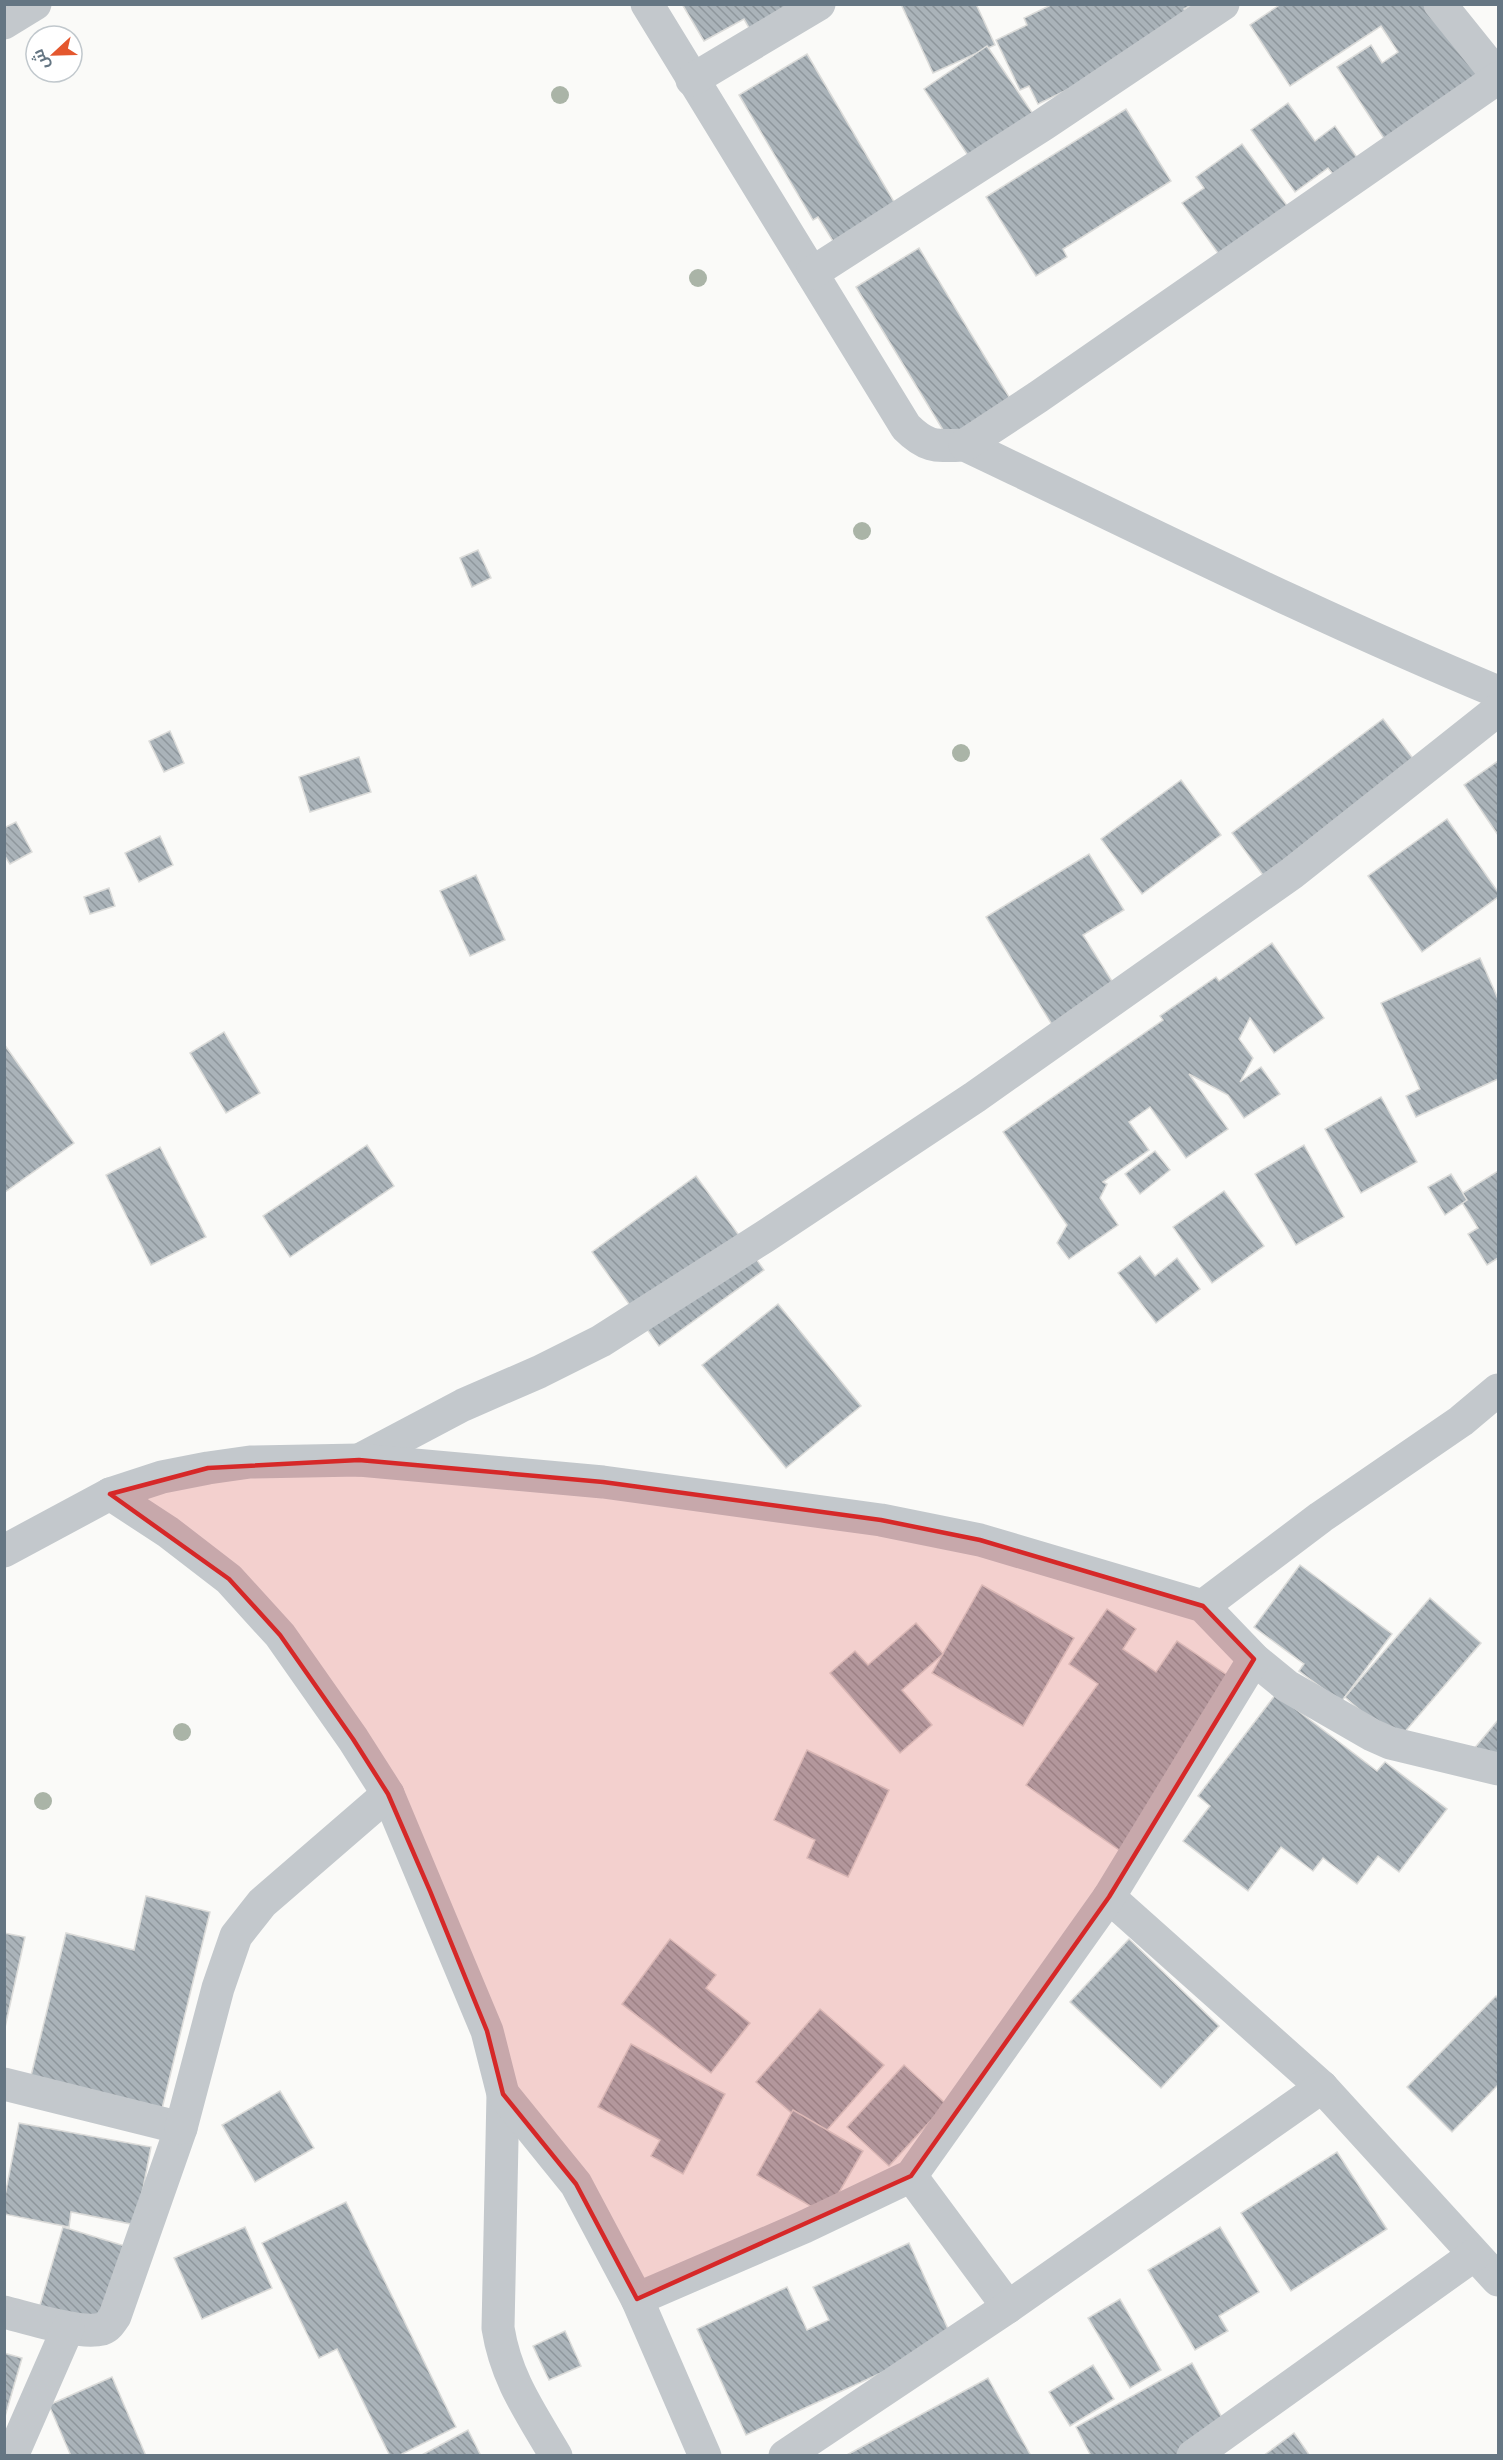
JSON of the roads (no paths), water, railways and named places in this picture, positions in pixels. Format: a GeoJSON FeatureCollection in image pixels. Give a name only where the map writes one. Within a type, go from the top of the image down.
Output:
{"type":"FeatureCollection","features":[{"type":"Feature","properties":{"kind":"street"},"geometry":{"type":"LineString","coordinates":[[4,23],[35,4]]}},
{"type":"Feature","properties":{"kind":"street"},"geometry":{"type":"LineString","coordinates":[[647,4],[906,427],[919,439],[933,446],[965,445],[1235,575],[1416,658],[1498,692]]}},
{"type":"Feature","properties":{"kind":"street"},"geometry":{"type":"LineString","coordinates":[[692,80],[819,4]]}},
{"type":"Feature","properties":{"kind":"street"},"geometry":{"type":"LineString","coordinates":[[812,273],[1044,124],[1223,4]]}},
{"type":"Feature","properties":{"kind":"street"},"geometry":{"type":"LineString","coordinates":[[965,445],[1038,398],[1498,77],[1440,4]]}},
{"type":"Feature","properties":{"kind":"street"},"geometry":{"type":"LineString","coordinates":[[359,1460],[463,1405],[539,1372],[601,1341],[773,1231],[975,1097],[1291,874],[1498,710]]}},
{"type":"Feature","properties":{"kind":"street"},"geometry":{"type":"LineString","coordinates":[[1203,1606],[1321,1517],[1461,1421],[1498,1390]]}},
{"type":"Feature","properties":{"kind":"street"},"geometry":{"type":"LineString","coordinates":[[4,1551],[110,1494],[162,1477],[250,1462],[359,1460],[603,1482],[881,1520],[980,1540],[1203,1606],[1254,1659],[1287,1686],[1371,1735],[1390,1743],[1498,1769]]}},
{"type":"Feature","properties":{"kind":"street"},"geometry":{"type":"LineString","coordinates":[[110,1494],[168,1532],[229,1579],[280,1635],[353,1739],[388,1794],[487,2031],[503,2094],[498,2328],[502,2352],[511,2378],[556,2456]]}},
{"type":"Feature","properties":{"kind":"street"},"geometry":{"type":"LineString","coordinates":[[637,2299],[804,2227],[911,2176],[1109,1897],[1254,1659]]}},
{"type":"Feature","properties":{"kind":"street"},"geometry":{"type":"LineString","coordinates":[[4,2312],[68,2328],[103,2328],[115,2316],[181,2128],[218,1988],[236,1936],[262,1903],[388,1794]]}},
{"type":"Feature","properties":{"kind":"street"},"geometry":{"type":"LineString","coordinates":[[1109,1897],[1322,2087],[1498,2280]]}},
{"type":"Feature","properties":{"kind":"street"},"geometry":{"type":"LineString","coordinates":[[4,2084],[181,2128]]}},
{"type":"Feature","properties":{"kind":"street"},"geometry":{"type":"LineString","coordinates":[[785,2456],[1008,2307],[1322,2087]]}},
{"type":"Feature","properties":{"kind":"street"},"geometry":{"type":"LineString","coordinates":[[503,2094],[576,2184],[637,2299],[705,2456]]}},
{"type":"Feature","properties":{"kind":"street"},"geometry":{"type":"LineString","coordinates":[[911,2176],[1008,2307]]}},
{"type":"Feature","properties":{"kind":"street"},"geometry":{"type":"LineString","coordinates":[[1193,2456],[1474,2255]]}},
{"type":"Feature","properties":{"kind":"street"},"geometry":{"type":"LineString","coordinates":[[12,2456],[68,2328]]}}]}
